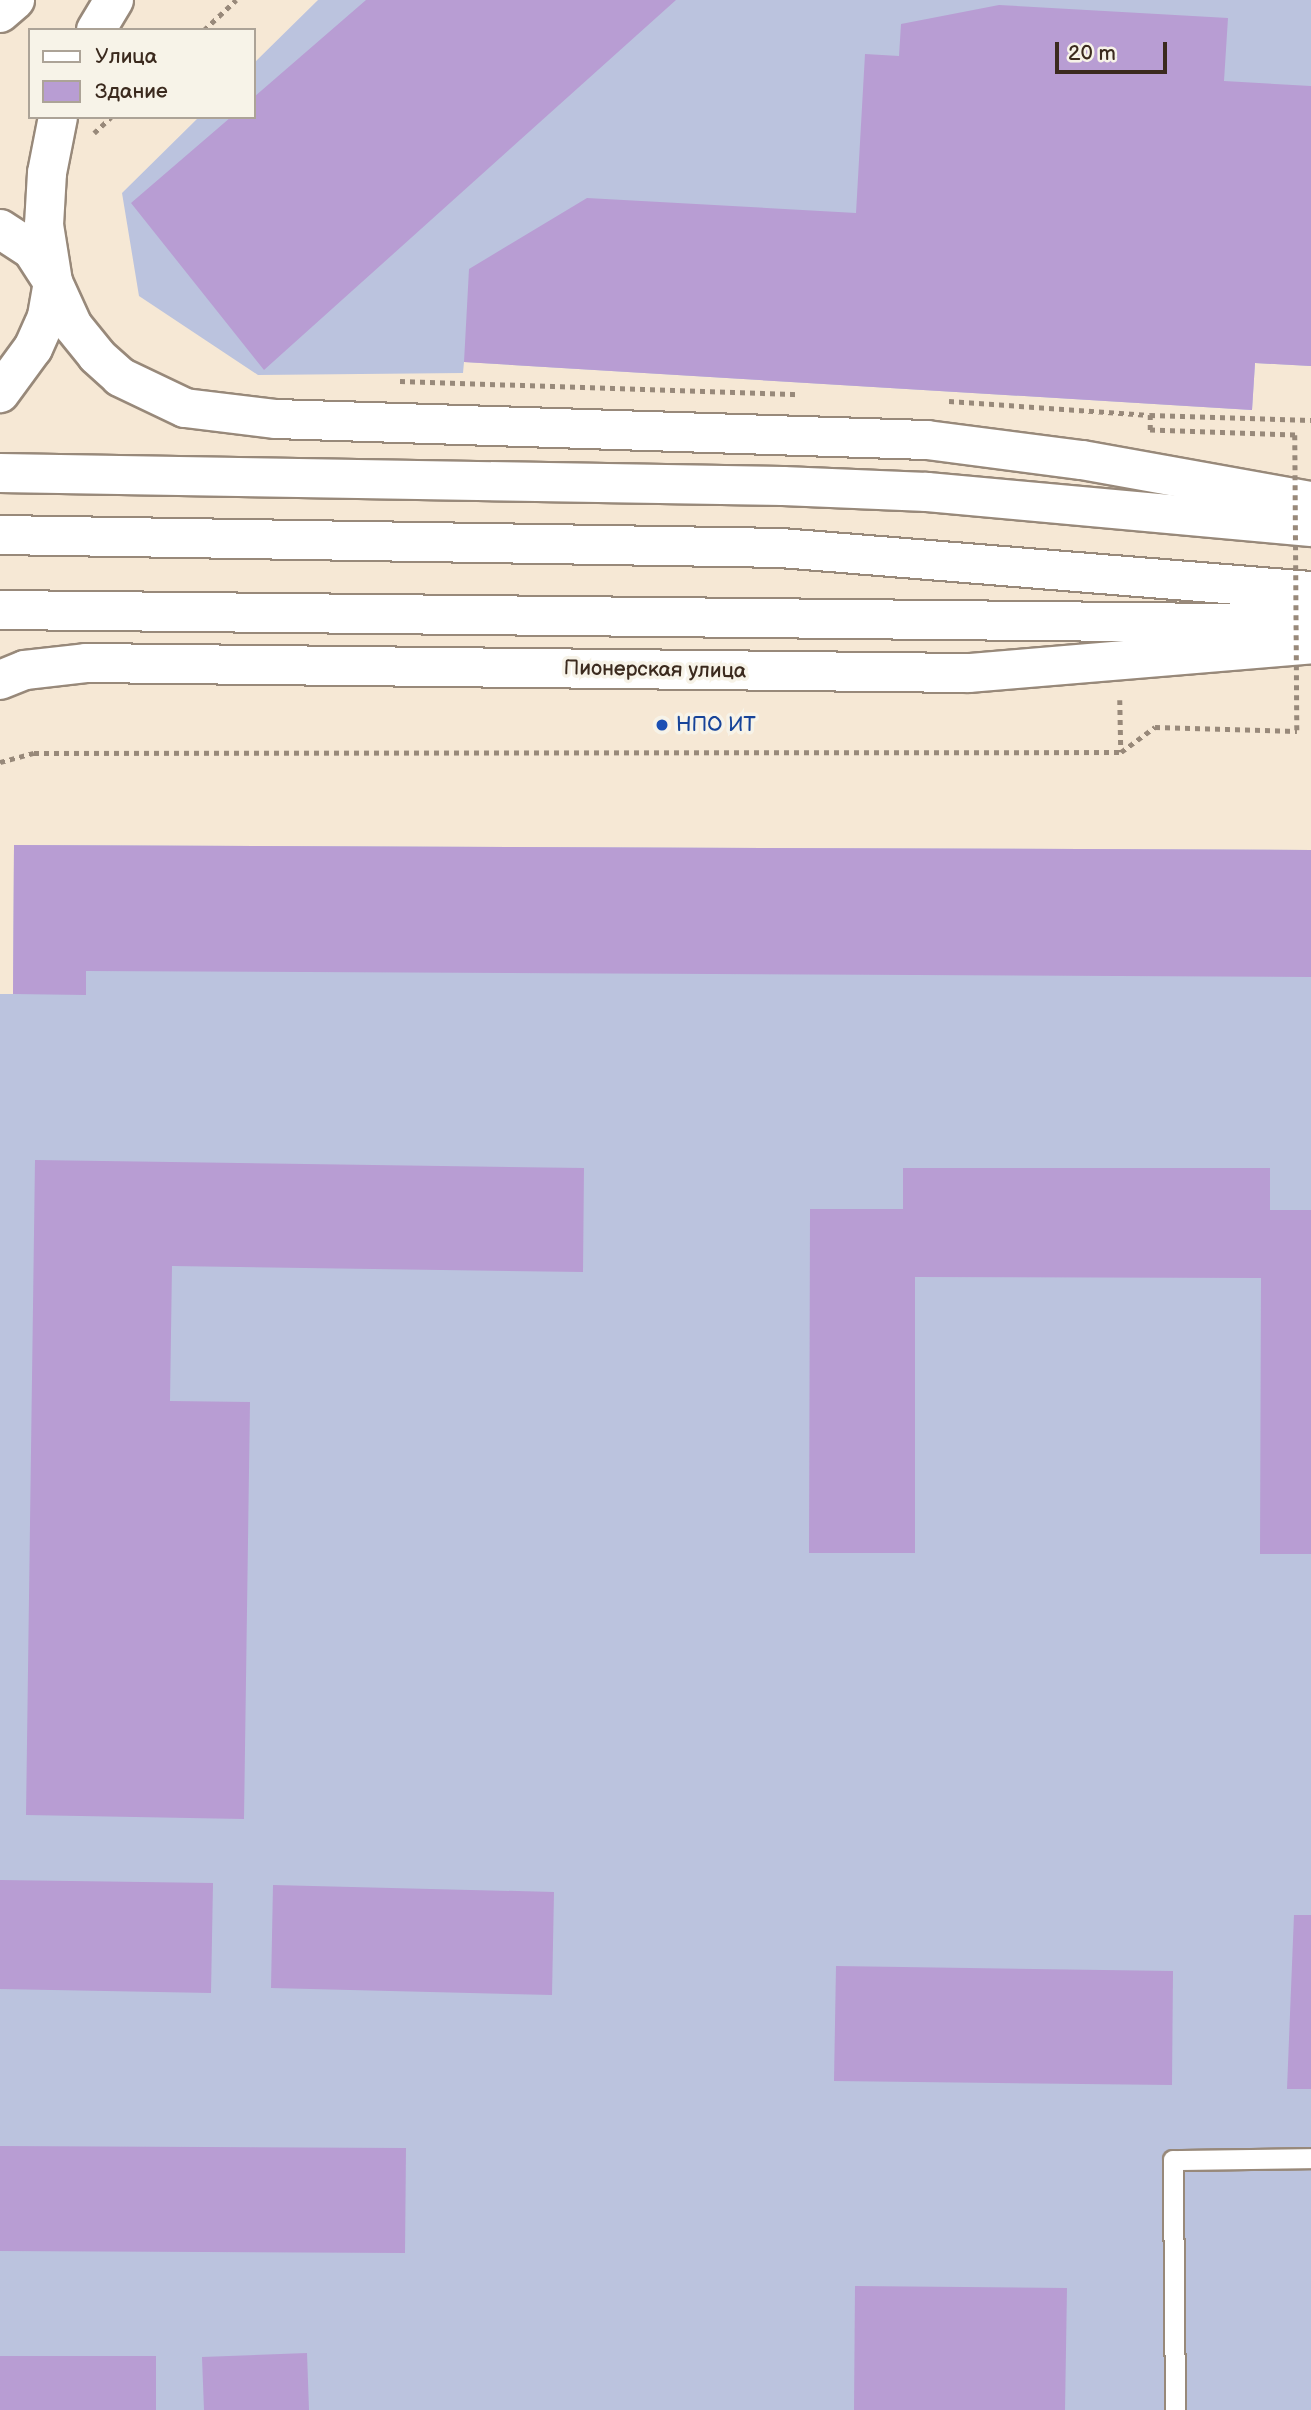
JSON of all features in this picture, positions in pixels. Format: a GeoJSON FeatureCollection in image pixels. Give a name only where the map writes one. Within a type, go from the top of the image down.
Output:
{"type":"FeatureCollection","features":[{"type":"Feature","properties":{"kind":"main road"},"geometry":{"type":"LineString","coordinates":[[0,13],[15,0]]}},
{"type":"Feature","properties":{"kind":"main road"},"geometry":{"type":"LineString","coordinates":[[97,28],[114,0]]}},
{"type":"Feature","properties":{"kind":"main road"},"geometry":{"type":"LineString","coordinates":[[0,393],[33,348],[47,317],[53,282],[44,225],[47,173],[72,129]]}},
{"type":"Feature","properties":{"kind":"main road"},"geometry":{"type":"LineString","coordinates":[[0,229],[32,250],[53,282],[73,326],[120,377],[185,408],[227,416],[927,440],[1082,460],[1311,501]]}},
{"type":"Feature","properties":{"kind":"main road"},"geometry":{"type":"LineString","coordinates":[[0,473],[927,492],[1311,527]]}},
{"type":"Feature","properties":{"kind":"main road"},"geometry":{"type":"LineString","coordinates":[[0,534],[865,552],[1311,591]]}},
{"type":"Feature","properties":{"kind":"main road"},"geometry":{"type":"LineString","coordinates":[[0,610],[1311,624]]}},
{"type":"Feature","properties":{"kind":"main road","name":"Пионерская улица"},"geometry":{"type":"LineString","coordinates":[[0,680],[25,670],[86,663],[969,673],[1311,644]]}},
{"type":"Feature","properties":{"kind":"lane"},"geometry":{"type":"LineString","coordinates":[[1175,2410],[1174,2160],[1311,2158]]}},
{"type":"Feature","properties":{"kind":"path"},"geometry":{"type":"LineString","coordinates":[[206,28],[236,0]]}},
{"type":"Feature","properties":{"kind":"path"},"geometry":{"type":"LineString","coordinates":[[72,129],[104,119]]}},
{"type":"Feature","properties":{"kind":"path"},"geometry":{"type":"LineString","coordinates":[[396,381],[804,394]]}},
{"type":"Feature","properties":{"kind":"path"},"geometry":{"type":"LineString","coordinates":[[940,400],[1150,415],[1311,420]]}},
{"type":"Feature","properties":{"kind":"path"},"geometry":{"type":"LineString","coordinates":[[0,762],[34,753],[1121,752],[1155,727],[1297,731],[1295,435],[1150,430],[1150,415]]}},
{"type":"Feature","properties":{"kind":"path"},"geometry":{"type":"LineString","coordinates":[[1120,700],[1121,752]]}},
{"type":"Feature","properties":{"kind":"shaded area"},"geometry":{"type":"Polygon","coordinates":[[[318,0],[1311,0],[1311,366],[1255,363],[1252,410],[464,362],[463,373],[258,375],[139,296],[122,193],[197,119],[256,119],[256,61],[318,0]]]}},
{"type":"Feature","properties":{"kind":"shaded area"},"geometry":{"type":"Polygon","coordinates":[[[14,845],[1311,850],[1311,2410],[0,2410],[0,994],[13,994],[14,845]]]}},
{"type":"Feature","properties":{"kind":"building"},"geometry":{"type":"Polygon","coordinates":[[[366,0],[676,0],[264,370],[131,203],[229,119],[256,119],[256,95],[366,0]]]}},
{"type":"Feature","properties":{"kind":"building"},"geometry":{"type":"Polygon","coordinates":[[[999,5],[1228,18],[1224,81],[1311,86],[1311,366],[1255,363],[1252,410],[464,362],[469,269],[587,198],[856,213],[865,54],[899,56],[901,24],[999,5]]]}},
{"type":"Feature","properties":{"kind":"building"},"geometry":{"type":"Polygon","coordinates":[[[14,845],[1311,850],[1311,977],[86,971],[86,995],[13,994],[14,845]]]}},
{"type":"Feature","properties":{"kind":"building"},"geometry":{"type":"Polygon","coordinates":[[[35,1160],[584,1168],[583,1272],[172,1266],[170,1401],[250,1402],[244,1819],[26,1815],[35,1160]]]}},
{"type":"Feature","properties":{"kind":"building"},"geometry":{"type":"Polygon","coordinates":[[[903,1168],[1270,1168],[1270,1210],[1311,1210],[1311,1554],[1260,1554],[1261,1278],[915,1277],[915,1553],[809,1553],[810,1209],[903,1209],[903,1168]]]}},
{"type":"Feature","properties":{"kind":"building"},"geometry":{"type":"Polygon","coordinates":[[[0,1880],[213,1883],[211,1993],[0,1989],[0,1880]]]}},
{"type":"Feature","properties":{"kind":"building"},"geometry":{"type":"Polygon","coordinates":[[[273,1885],[554,1892],[552,1995],[271,1988],[273,1885]]]}},
{"type":"Feature","properties":{"kind":"building"},"geometry":{"type":"Polygon","coordinates":[[[1294,1915],[1311,1915],[1311,2089],[1287,2089],[1294,1915]]]}},
{"type":"Feature","properties":{"kind":"building"},"geometry":{"type":"Polygon","coordinates":[[[836,1966],[1173,1971],[1172,2085],[834,2081],[836,1966]]]}},
{"type":"Feature","properties":{"kind":"building"},"geometry":{"type":"Polygon","coordinates":[[[0,2146],[406,2148],[405,2253],[0,2251],[0,2146]]]}},
{"type":"Feature","properties":{"kind":"building"},"geometry":{"type":"Polygon","coordinates":[[[855,2286],[1067,2288],[1065,2410],[854,2410],[855,2286]]]}},
{"type":"Feature","properties":{"kind":"building"},"geometry":{"type":"Polygon","coordinates":[[[307,2353],[309,2410],[204,2410],[202,2357],[307,2353]]]}},
{"type":"Feature","properties":{"kind":"building"},"geometry":{"type":"Polygon","coordinates":[[[0,2356],[156,2356],[156,2410],[0,2410],[0,2356]]]}},
{"type":"Feature","properties":{"kind":"place","name":"НПО ИТ"},"geometry":{"type":"Point","coordinates":[662,725]}}]}
